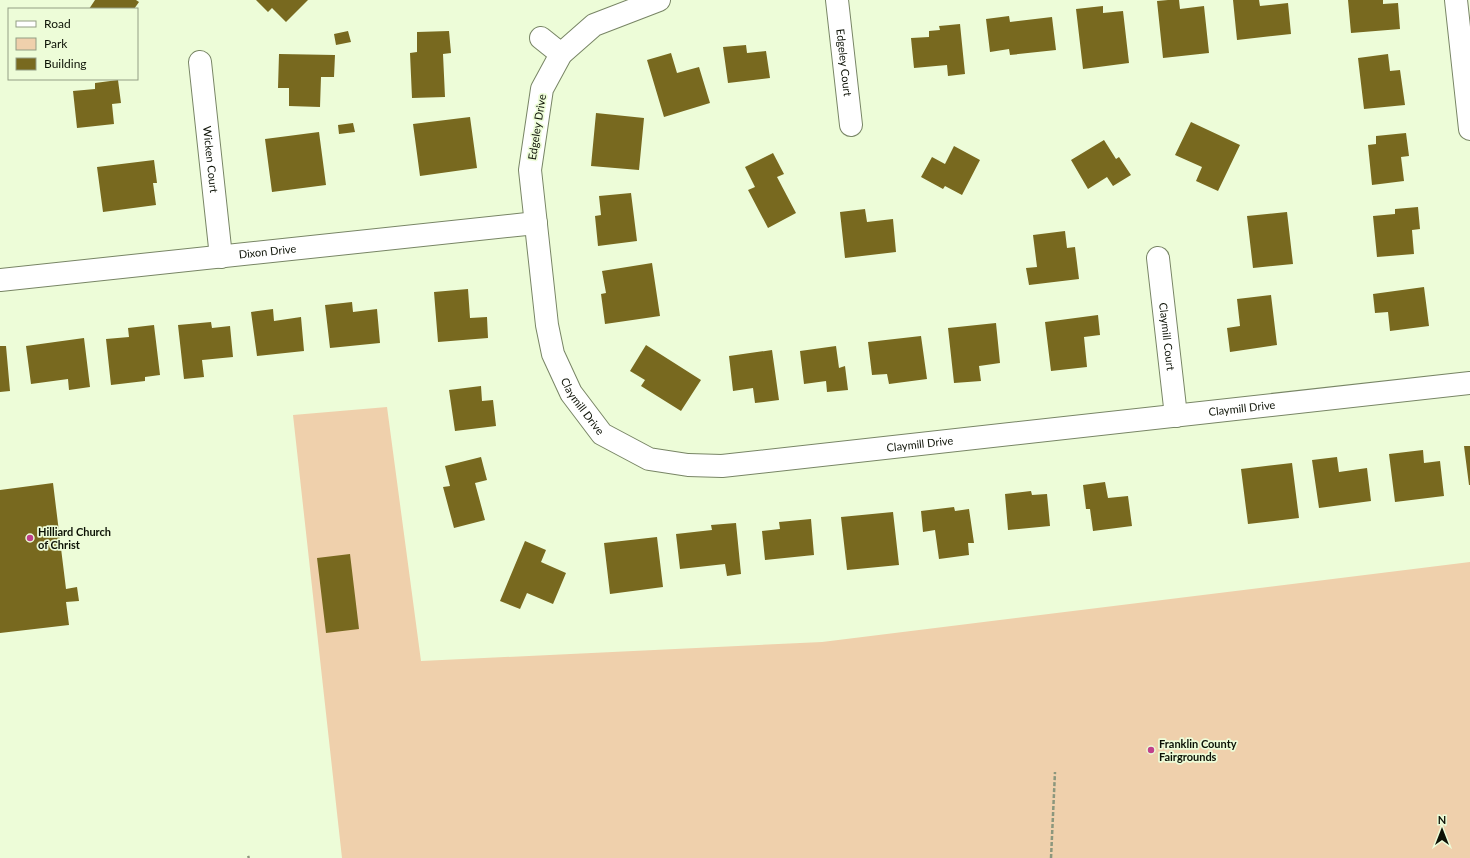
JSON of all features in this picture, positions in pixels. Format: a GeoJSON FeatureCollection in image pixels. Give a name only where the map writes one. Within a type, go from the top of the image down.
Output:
{"type":"FeatureCollection","features":[{"type":"Feature","properties":{"kind":"street","name":"Edgeley Drive"},"geometry":{"type":"LineString","coordinates":[[536,223],[530,170],[542,89],[561,54],[594,25],[659,0]]}},
{"type":"Feature","properties":{"kind":"street","name":"Edgeley Court"},"geometry":{"type":"LineString","coordinates":[[837,0],[851,125]]}},
{"type":"Feature","properties":{"kind":"street"},"geometry":{"type":"LineString","coordinates":[[1456,0],[1470,129]]}},
{"type":"Feature","properties":{"kind":"street"},"geometry":{"type":"LineString","coordinates":[[541,38],[561,54]]}},
{"type":"Feature","properties":{"kind":"street","name":"Wicken Court"},"geometry":{"type":"LineString","coordinates":[[200,62],[221,256]]}},
{"type":"Feature","properties":{"kind":"street","name":"Dixon Drive"},"geometry":{"type":"LineString","coordinates":[[0,280],[536,223]]}},
{"type":"Feature","properties":{"kind":"street","name":"Claymill Drive"},"geometry":{"type":"LineString","coordinates":[[536,223],[550,340],[553,354],[571,393],[602,434],[649,459],[688,465],[722,466],[1470,383]]}},
{"type":"Feature","properties":{"kind":"street","name":"Claymill Court"},"geometry":{"type":"LineString","coordinates":[[1158,258],[1176,416]]}},
{"type":"Feature","properties":{"kind":"path"},"geometry":{"type":"LineString","coordinates":[[1051,858],[1055,772]]}},
{"type":"Feature","properties":{"kind":"green space"},"geometry":{"type":"Polygon","coordinates":[[[387,407],[421,661],[822,642],[1470,562],[1470,858],[342,858],[293,415],[387,407]]]}},
{"type":"Feature","properties":{"kind":"building"},"geometry":{"type":"Polygon","coordinates":[[[95,0],[136,0],[139,2],[135,8],[90,8],[95,0]]]}},
{"type":"Feature","properties":{"kind":"building"},"geometry":{"type":"Polygon","coordinates":[[[256,0],[308,0],[286,22],[272,8],[268,12],[256,0]]]}},
{"type":"Feature","properties":{"kind":"building"},"geometry":{"type":"Polygon","coordinates":[[[1179,0],[1180,9],[1204,6],[1209,53],[1163,58],[1157,1],[1179,0]]]}},
{"type":"Feature","properties":{"kind":"building"},"geometry":{"type":"Polygon","coordinates":[[[1233,0],[1259,0],[1260,6],[1288,3],[1291,34],[1237,40],[1233,0]]]}},
{"type":"Feature","properties":{"kind":"building"},"geometry":{"type":"Polygon","coordinates":[[[1348,0],[1383,0],[1383,4],[1398,3],[1400,29],[1351,33],[1348,0]]]}},
{"type":"Feature","properties":{"kind":"building"},"geometry":{"type":"Polygon","coordinates":[[[1103,6],[1103,13],[1123,11],[1129,63],[1083,69],[1076,9],[1103,6]]]}},
{"type":"Feature","properties":{"kind":"building"},"geometry":{"type":"Polygon","coordinates":[[[1009,16],[1010,22],[1052,17],[1056,50],[1010,55],[1009,49],[990,52],[986,19],[1009,16]]]}},
{"type":"Feature","properties":{"kind":"building"},"geometry":{"type":"Polygon","coordinates":[[[960,24],[965,74],[948,76],[947,65],[914,68],[911,38],[929,37],[929,31],[940,30],[939,26],[960,24]]]}},
{"type":"Feature","properties":{"kind":"building"},"geometry":{"type":"Polygon","coordinates":[[[348,31],[351,42],[336,45],[334,34],[348,31]]]}},
{"type":"Feature","properties":{"kind":"building"},"geometry":{"type":"Polygon","coordinates":[[[449,31],[451,53],[443,54],[445,97],[412,98],[410,53],[417,52],[417,32],[449,31]]]}},
{"type":"Feature","properties":{"kind":"building"},"geometry":{"type":"Polygon","coordinates":[[[746,45],[747,53],[766,51],[770,78],[728,83],[723,47],[746,45]]]}},
{"type":"Feature","properties":{"kind":"building"},"geometry":{"type":"Polygon","coordinates":[[[671,53],[677,73],[699,67],[710,103],[664,117],[647,60],[671,53]]]}},
{"type":"Feature","properties":{"kind":"building"},"geometry":{"type":"Polygon","coordinates":[[[279,54],[335,55],[334,77],[321,77],[320,107],[289,106],[289,88],[278,88],[279,54]]]}},
{"type":"Feature","properties":{"kind":"building"},"geometry":{"type":"Polygon","coordinates":[[[1388,54],[1390,71],[1400,70],[1405,105],[1364,109],[1358,58],[1388,54]]]}},
{"type":"Feature","properties":{"kind":"building"},"geometry":{"type":"Polygon","coordinates":[[[118,80],[121,103],[112,104],[114,124],[77,128],[73,91],[95,89],[95,83],[118,80]]]}},
{"type":"Feature","properties":{"kind":"building"},"geometry":{"type":"Polygon","coordinates":[[[596,113],[644,118],[639,170],[591,166],[596,113]]]}},
{"type":"Feature","properties":{"kind":"building"},"geometry":{"type":"Polygon","coordinates":[[[470,117],[477,168],[420,176],[413,124],[470,117]]]}},
{"type":"Feature","properties":{"kind":"building"},"geometry":{"type":"Polygon","coordinates":[[[1191,122],[1240,145],[1218,191],[1196,181],[1202,167],[1175,155],[1191,122]]]}},
{"type":"Feature","properties":{"kind":"building"},"geometry":{"type":"Polygon","coordinates":[[[353,123],[355,132],[339,134],[338,125],[353,123]]]}},
{"type":"Feature","properties":{"kind":"building"},"geometry":{"type":"Polygon","coordinates":[[[319,132],[326,185],[272,192],[265,139],[319,132]]]}},
{"type":"Feature","properties":{"kind":"building"},"geometry":{"type":"Polygon","coordinates":[[[1406,133],[1409,156],[1401,157],[1404,181],[1372,185],[1368,145],[1376,144],[1376,136],[1406,133]]]}},
{"type":"Feature","properties":{"kind":"building"},"geometry":{"type":"Polygon","coordinates":[[[1104,140],[1116,159],[1119,157],[1131,175],[1113,186],[1107,177],[1088,189],[1071,160],[1104,140]]]}},
{"type":"Feature","properties":{"kind":"building"},"geometry":{"type":"Polygon","coordinates":[[[954,146],[980,160],[962,195],[945,186],[943,189],[921,177],[932,157],[945,164],[954,146]]]}},
{"type":"Feature","properties":{"kind":"building"},"geometry":{"type":"Polygon","coordinates":[[[773,153],[784,174],[777,177],[796,213],[768,228],[748,190],[755,187],[745,167],[773,153]]]}},
{"type":"Feature","properties":{"kind":"building"},"geometry":{"type":"Polygon","coordinates":[[[154,160],[157,183],[153,183],[156,205],[103,212],[97,167],[154,160]]]}},
{"type":"Feature","properties":{"kind":"building"},"geometry":{"type":"Polygon","coordinates":[[[631,193],[637,241],[598,246],[595,216],[601,215],[599,196],[631,193]]]}},
{"type":"Feature","properties":{"kind":"building"},"geometry":{"type":"Polygon","coordinates":[[[1418,207],[1420,229],[1412,230],[1414,254],[1377,257],[1373,216],[1395,214],[1395,209],[1418,207]]]}},
{"type":"Feature","properties":{"kind":"building"},"geometry":{"type":"Polygon","coordinates":[[[865,209],[867,222],[893,219],[896,252],[845,258],[840,212],[865,209]]]}},
{"type":"Feature","properties":{"kind":"building"},"geometry":{"type":"Polygon","coordinates":[[[1287,212],[1293,264],[1253,268],[1247,216],[1287,212]]]}},
{"type":"Feature","properties":{"kind":"building"},"geometry":{"type":"Polygon","coordinates":[[[1065,231],[1067,248],[1075,247],[1079,279],[1029,285],[1026,268],[1037,267],[1033,235],[1065,231]]]}},
{"type":"Feature","properties":{"kind":"building"},"geometry":{"type":"Polygon","coordinates":[[[652,263],[660,316],[605,324],[601,294],[606,293],[602,271],[652,263]]]}},
{"type":"Feature","properties":{"kind":"building"},"geometry":{"type":"Polygon","coordinates":[[[1424,287],[1429,326],[1390,331],[1388,312],[1375,313],[1373,294],[1424,287]]]}},
{"type":"Feature","properties":{"kind":"building"},"geometry":{"type":"Polygon","coordinates":[[[468,289],[470,318],[487,317],[488,338],[438,342],[434,292],[468,289]]]}},
{"type":"Feature","properties":{"kind":"building"},"geometry":{"type":"Polygon","coordinates":[[[1271,295],[1277,345],[1230,352],[1227,328],[1240,326],[1237,299],[1271,295]]]}},
{"type":"Feature","properties":{"kind":"building"},"geometry":{"type":"Polygon","coordinates":[[[352,302],[353,312],[377,309],[380,343],[330,348],[325,305],[352,302]]]}},
{"type":"Feature","properties":{"kind":"building"},"geometry":{"type":"Polygon","coordinates":[[[273,309],[274,321],[301,317],[304,351],[257,356],[251,312],[273,309]]]}},
{"type":"Feature","properties":{"kind":"building"},"geometry":{"type":"Polygon","coordinates":[[[1098,315],[1100,335],[1084,337],[1087,367],[1051,371],[1045,322],[1098,315]]]}},
{"type":"Feature","properties":{"kind":"building"},"geometry":{"type":"Polygon","coordinates":[[[211,322],[212,328],[230,326],[233,357],[202,360],[204,377],[184,379],[178,325],[211,322]]]}},
{"type":"Feature","properties":{"kind":"building"},"geometry":{"type":"Polygon","coordinates":[[[996,323],[1000,363],[979,366],[981,381],[954,383],[948,328],[996,323]]]}},
{"type":"Feature","properties":{"kind":"building"},"geometry":{"type":"Polygon","coordinates":[[[154,325],[160,375],[145,377],[145,381],[111,385],[106,339],[129,337],[128,328],[154,325]]]}},
{"type":"Feature","properties":{"kind":"building"},"geometry":{"type":"Polygon","coordinates":[[[921,336],[927,379],[889,384],[887,374],[872,375],[868,342],[921,336]]]}},
{"type":"Feature","properties":{"kind":"building"},"geometry":{"type":"Polygon","coordinates":[[[84,338],[90,387],[69,390],[68,379],[31,384],[26,346],[84,338]]]}},
{"type":"Feature","properties":{"kind":"building"},"geometry":{"type":"Polygon","coordinates":[[[646,345],[701,380],[681,411],[641,386],[645,380],[630,371],[646,345]]]}},
{"type":"Feature","properties":{"kind":"building"},"geometry":{"type":"Polygon","coordinates":[[[0,346],[6,346],[10,391],[0,392],[0,346]]]}},
{"type":"Feature","properties":{"kind":"building"},"geometry":{"type":"Polygon","coordinates":[[[836,346],[839,368],[845,366],[848,390],[827,392],[826,381],[804,384],[800,351],[836,346]]]}},
{"type":"Feature","properties":{"kind":"building"},"geometry":{"type":"Polygon","coordinates":[[[772,350],[779,400],[755,403],[753,388],[733,391],[729,356],[772,350]]]}},
{"type":"Feature","properties":{"kind":"building"},"geometry":{"type":"Polygon","coordinates":[[[481,386],[482,401],[493,400],[496,426],[455,431],[449,390],[481,386]]]}},
{"type":"Feature","properties":{"kind":"building"},"geometry":{"type":"Polygon","coordinates":[[[1464,446],[1470,446],[1470,485],[1469,485],[1464,446]]]}},
{"type":"Feature","properties":{"kind":"building"},"geometry":{"type":"Polygon","coordinates":[[[1423,450],[1424,463],[1440,461],[1444,496],[1395,502],[1389,454],[1423,450]]]}},
{"type":"Feature","properties":{"kind":"building"},"geometry":{"type":"Polygon","coordinates":[[[481,457],[487,480],[475,483],[485,520],[454,528],[443,487],[450,486],[445,466],[481,457]]]}},
{"type":"Feature","properties":{"kind":"building"},"geometry":{"type":"Polygon","coordinates":[[[1337,457],[1339,472],[1367,468],[1371,501],[1319,508],[1312,460],[1337,457]]]}},
{"type":"Feature","properties":{"kind":"building"},"geometry":{"type":"Polygon","coordinates":[[[1292,463],[1299,518],[1248,524],[1241,469],[1292,463]]]}},
{"type":"Feature","properties":{"kind":"building"},"geometry":{"type":"Polygon","coordinates":[[[1105,482],[1108,498],[1128,496],[1132,526],[1093,531],[1090,509],[1086,509],[1083,485],[1105,482]]]}},
{"type":"Feature","properties":{"kind":"building","name":"Hilliard Church of Christ"},"geometry":{"type":"Polygon","coordinates":[[[53,483],[66,589],[77,587],[79,601],[66,602],[69,625],[0,633],[0,490],[53,483]]]}},
{"type":"Feature","properties":{"kind":"building"},"geometry":{"type":"Polygon","coordinates":[[[1031,491],[1032,495],[1047,494],[1050,526],[1008,530],[1005,494],[1031,491]]]}},
{"type":"Feature","properties":{"kind":"building"},"geometry":{"type":"Polygon","coordinates":[[[954,507],[955,511],[969,509],[974,543],[968,543],[969,555],[939,559],[935,530],[923,532],[921,511],[954,507]]]}},
{"type":"Feature","properties":{"kind":"building"},"geometry":{"type":"Polygon","coordinates":[[[893,512],[899,565],[847,570],[841,517],[893,512]]]}},
{"type":"Feature","properties":{"kind":"building"},"geometry":{"type":"Polygon","coordinates":[[[811,519],[814,555],[765,560],[762,531],[780,529],[779,522],[811,519]]]}},
{"type":"Feature","properties":{"kind":"building"},"geometry":{"type":"Polygon","coordinates":[[[736,523],[741,574],[727,576],[725,564],[680,569],[676,534],[712,530],[711,525],[736,523]]]}},
{"type":"Feature","properties":{"kind":"building"},"geometry":{"type":"Polygon","coordinates":[[[657,537],[663,587],[610,594],[604,543],[657,537]]]}},
{"type":"Feature","properties":{"kind":"building"},"geometry":{"type":"Polygon","coordinates":[[[525,541],[546,550],[541,562],[566,573],[553,604],[527,593],[520,609],[500,601],[525,541]]]}},
{"type":"Feature","properties":{"kind":"building"},"geometry":{"type":"Polygon","coordinates":[[[350,554],[359,629],[326,633],[317,558],[350,554]]]}},
{"type":"Feature","properties":{"kind":"place","name":"Hilliard Church of Christ"},"geometry":{"type":"Point","coordinates":[30,538]}},
{"type":"Feature","properties":{"kind":"place","name":"Franklin County Fairgrounds"},"geometry":{"type":"Point","coordinates":[1151,750]}}]}
